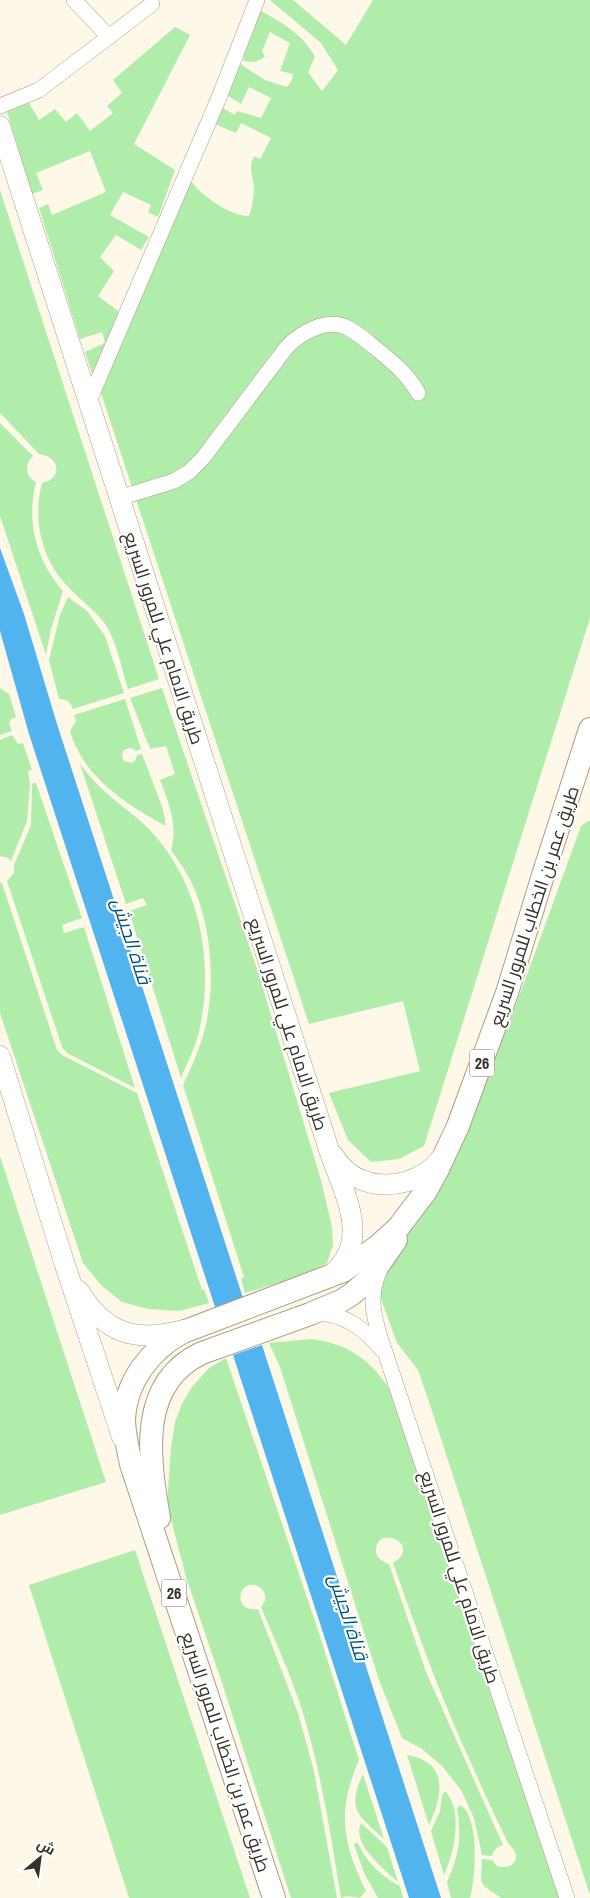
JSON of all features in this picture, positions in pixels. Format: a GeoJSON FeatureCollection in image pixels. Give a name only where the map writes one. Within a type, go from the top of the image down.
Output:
{"type":"FeatureCollection","features":[{"type":"Feature","properties":{"kind":"highway","name":"طريق عمر بن الخطاب للمرور السريع"},"geometry":{"type":"LineString","coordinates":[[274,1898],[131,1464],[124,1418],[131,1388],[138,1374],[169,1339],[255,1304],[321,1281],[350,1266],[378,1246],[398,1228],[426,1191],[448,1149],[468,1102],[507,993],[544,872],[587,748],[590,729]]}},
{"type":"Feature","properties":{"kind":"highway"},"geometry":{"type":"LineString","coordinates":[[179,1606],[156,1502],[152,1461],[153,1420],[161,1390],[178,1367],[189,1359],[329,1307],[352,1294],[368,1280],[386,1256],[426,1191]]}},
{"type":"Feature","properties":{"kind":"main road","name":"طريق الامام علي للمرور السريع"},"geometry":{"type":"LineString","coordinates":[[0,126],[350,1211],[353,1240],[350,1254],[344,1264],[321,1281]]}},
{"type":"Feature","properties":{"kind":"main road","name":"طريق عمر بن الخطاب للمرور السريع"},"geometry":{"type":"LineString","coordinates":[[0,1056],[64,1262],[131,1464]]}},
{"type":"Feature","properties":{"kind":"main road","name":"طريق الامام علي للمرور السريع"},"geometry":{"type":"LineString","coordinates":[[329,1150],[339,1164],[360,1180],[372,1184],[387,1184],[402,1183],[416,1179],[437,1164],[448,1149]]}},
{"type":"Feature","properties":{"kind":"main road","name":"طريق عمر بن الخطاب للمرور السريع"},"geometry":{"type":"LineString","coordinates":[[64,1262],[82,1295],[94,1312],[115,1328],[126,1333],[152,1337],[205,1324]]}},
{"type":"Feature","properties":{"kind":"street"},"geometry":{"type":"LineString","coordinates":[[74,0],[108,37]]}},
{"type":"Feature","properties":{"kind":"street"},"geometry":{"type":"LineString","coordinates":[[89,401],[218,100],[258,0]]}},
{"type":"Feature","properties":{"kind":"street"},"geometry":{"type":"LineString","coordinates":[[0,106],[40,90],[152,4]]}},
{"type":"Feature","properties":{"kind":"street"},"geometry":{"type":"LineString","coordinates":[[119,498],[174,480],[189,472],[204,458],[286,348],[296,337],[311,330],[335,325],[346,327],[397,366],[412,381],[418,393]]}},
{"type":"Feature","properties":{"kind":"street"},"geometry":{"type":"LineString","coordinates":[[0,1090],[15,1104]]}},
{"type":"Feature","properties":{"kind":"street","name":"طريق الامام علي للمرور السريع"},"geometry":{"type":"LineString","coordinates":[[386,1256],[377,1275],[372,1294],[373,1312],[567,1898]]}},
{"type":"Feature","properties":{"kind":"street"},"geometry":{"type":"LineString","coordinates":[[310,1314],[332,1314],[344,1319],[369,1336],[388,1361]]}},
{"type":"Feature","properties":{"kind":"green space"},"geometry":{"type":"Polygon","coordinates":[[[270,0],[293,0],[346,45],[373,0],[590,0],[590,618],[424,1146],[399,1159],[371,1162],[348,1140],[329,1093],[420,1071],[403,1001],[309,1024],[99,387],[191,181],[201,193],[217,204],[234,213],[249,216],[254,191],[251,168],[252,160],[254,156],[260,159],[271,138],[241,123],[236,133],[215,124],[221,107],[235,115],[237,111],[261,118],[271,98],[249,87],[241,104],[228,96],[220,96],[237,62],[265,80],[287,87],[292,80],[293,74],[280,71],[290,43],[270,32],[262,51],[265,57],[255,62],[243,61],[244,57],[240,49],[259,10],[291,29],[310,49],[315,57],[308,72],[322,91],[338,70],[321,43],[270,0]]]}},
{"type":"Feature","properties":{"kind":"green space"},"geometry":{"type":"Polygon","coordinates":[[[175,27],[190,35],[134,144],[175,170],[158,217],[148,212],[151,205],[123,192],[110,215],[149,237],[141,250],[116,235],[100,257],[114,271],[98,296],[122,314],[95,382],[85,352],[105,343],[102,332],[80,339],[39,208],[48,204],[52,215],[106,192],[90,151],[36,173],[43,190],[32,194],[7,112],[29,103],[39,120],[55,109],[66,122],[77,113],[90,131],[113,113],[107,106],[122,93],[113,80],[175,27]]]}},
{"type":"Feature","properties":{"kind":"green space"},"geometry":{"type":"Polygon","coordinates":[[[0,190],[159,679],[128,689],[108,628],[60,578],[46,553],[39,526],[39,497],[42,483],[49,481],[56,473],[55,463],[46,456],[39,454],[0,413],[0,190]]]}},
{"type":"Feature","properties":{"kind":"green space"},"geometry":{"type":"Polygon","coordinates":[[[0,423],[33,456],[28,463],[27,470],[32,480],[36,482],[32,512],[36,540],[46,567],[63,591],[51,629],[46,655],[0,516],[0,423]]]}},
{"type":"Feature","properties":{"kind":"green space"},"geometry":{"type":"Polygon","coordinates":[[[68,597],[87,611],[105,636],[124,693],[73,709],[68,701],[59,699],[49,660],[60,615],[68,597]]]}},
{"type":"Feature","properties":{"kind":"green space"},"geometry":{"type":"Polygon","coordinates":[[[0,688],[9,694],[16,717],[11,719],[9,723],[12,731],[0,735],[0,688]]]}},
{"type":"Feature","properties":{"kind":"green space"},"geometry":{"type":"Polygon","coordinates":[[[162,688],[258,972],[321,1180],[332,1227],[333,1245],[327,1263],[308,1274],[245,1293],[241,1279],[244,1277],[183,1085],[198,1051],[206,1022],[211,985],[211,966],[202,910],[188,876],[171,850],[174,832],[172,814],[160,780],[175,774],[166,746],[150,749],[130,698],[162,688]]]}},
{"type":"Feature","properties":{"kind":"green space"},"geometry":{"type":"Polygon","coordinates":[[[125,699],[141,749],[136,751],[131,748],[126,749],[123,751],[122,756],[124,761],[132,763],[137,755],[142,754],[163,809],[166,826],[136,809],[108,788],[85,762],[76,747],[70,731],[76,721],[74,715],[125,699]]]}},
{"type":"Feature","properties":{"kind":"green space"},"geometry":{"type":"Polygon","coordinates":[[[12,735],[18,744],[23,743],[32,770],[28,771],[30,785],[27,821],[11,861],[0,856],[0,740],[12,735]]]}},
{"type":"Feature","properties":{"kind":"green space"},"geometry":{"type":"Polygon","coordinates":[[[80,764],[94,781],[149,829],[166,850],[181,874],[191,898],[199,924],[204,951],[204,1005],[199,1032],[181,1078],[129,911],[147,905],[143,898],[126,904],[80,764]]]}},
{"type":"Feature","properties":{"kind":"green space"},"geometry":{"type":"Polygon","coordinates":[[[36,783],[82,918],[62,925],[64,933],[84,927],[135,1088],[67,1053],[62,1047],[7,881],[14,873],[14,865],[31,825],[32,784],[36,783]]]}},
{"type":"Feature","properties":{"kind":"green space"},"geometry":{"type":"Polygon","coordinates":[[[590,821],[590,1895],[418,1370],[397,1343],[377,1288],[393,1255],[431,1200],[457,1155],[520,994],[581,826],[590,821]]]}},
{"type":"Feature","properties":{"kind":"green space"},"geometry":{"type":"Polygon","coordinates":[[[0,883],[2,883],[57,1050],[62,1055],[137,1093],[202,1290],[204,1289],[209,1303],[179,1311],[148,1309],[122,1302],[102,1286],[83,1263],[0,1013],[0,883]]]}},
{"type":"Feature","properties":{"kind":"green space"},"geometry":{"type":"Polygon","coordinates":[[[0,1156],[106,1482],[0,1515],[0,1156]]]}},
{"type":"Feature","properties":{"kind":"green space"},"geometry":{"type":"Polygon","coordinates":[[[311,1339],[337,1345],[357,1355],[375,1370],[391,1391],[559,1898],[501,1898],[484,1886],[481,1881],[482,1859],[492,1860],[497,1866],[507,1867],[515,1862],[516,1855],[507,1841],[488,1801],[439,1689],[393,1563],[401,1556],[403,1549],[401,1543],[389,1537],[383,1538],[378,1543],[376,1553],[380,1559],[389,1564],[426,1672],[503,1845],[496,1849],[492,1856],[482,1855],[474,1818],[461,1790],[442,1766],[422,1749],[402,1738],[379,1680],[280,1367],[269,1343],[311,1339]]]}},
{"type":"Feature","properties":{"kind":"green space"},"geometry":{"type":"Polygon","coordinates":[[[226,1358],[319,1633],[359,1760],[347,1795],[345,1826],[352,1857],[366,1891],[360,1898],[347,1896],[341,1898],[320,1780],[309,1733],[288,1671],[261,1607],[265,1600],[264,1592],[256,1585],[249,1585],[241,1592],[241,1602],[250,1609],[258,1609],[298,1713],[314,1771],[337,1898],[291,1898],[186,1577],[167,1504],[171,1447],[175,1422],[182,1404],[191,1388],[209,1368],[226,1358]]]}},
{"type":"Feature","properties":{"kind":"green space"},"geometry":{"type":"Polygon","coordinates":[[[135,1550],[250,1898],[129,1898],[29,1585],[135,1550]]]}},
{"type":"Feature","properties":{"kind":"green space"},"geometry":{"type":"Polygon","coordinates":[[[407,1755],[421,1759],[430,1765],[436,1772],[439,1781],[437,1802],[429,1825],[407,1755]]]}},
{"type":"Feature","properties":{"kind":"green space"},"geometry":{"type":"Polygon","coordinates":[[[363,1774],[384,1839],[362,1818],[358,1811],[356,1796],[363,1774]]]}},
{"type":"Feature","properties":{"kind":"green space"},"geometry":{"type":"Polygon","coordinates":[[[445,1791],[451,1799],[456,1821],[454,1844],[444,1875],[431,1831],[440,1811],[442,1795],[445,1791]]]}},
{"type":"Feature","properties":{"kind":"green space"},"geometry":{"type":"Polygon","coordinates":[[[460,1805],[466,1811],[471,1821],[474,1834],[475,1863],[470,1898],[451,1898],[447,1882],[458,1846],[457,1809],[460,1805]]]}},
{"type":"Feature","properties":{"kind":"green space"},"geometry":{"type":"Polygon","coordinates":[[[361,1823],[387,1847],[398,1882],[378,1864],[365,1848],[359,1831],[361,1823]]]}},
{"type":"Feature","properties":{"kind":"green space"},"geometry":{"type":"Polygon","coordinates":[[[357,1842],[365,1856],[376,1869],[400,1886],[403,1898],[378,1898],[365,1875],[354,1845],[357,1842]]]}},
{"type":"Feature","properties":{"kind":"water"},"geometry":{"type":"Polygon","coordinates":[[[0,548],[24,614],[57,724],[243,1298],[215,1307],[29,734],[0,631],[0,548]]]}},
{"type":"Feature","properties":{"kind":"water","name":"قناة الجيش"},"geometry":{"type":"Polygon","coordinates":[[[262,1345],[441,1898],[409,1898],[233,1355],[262,1345]]]}}]}
